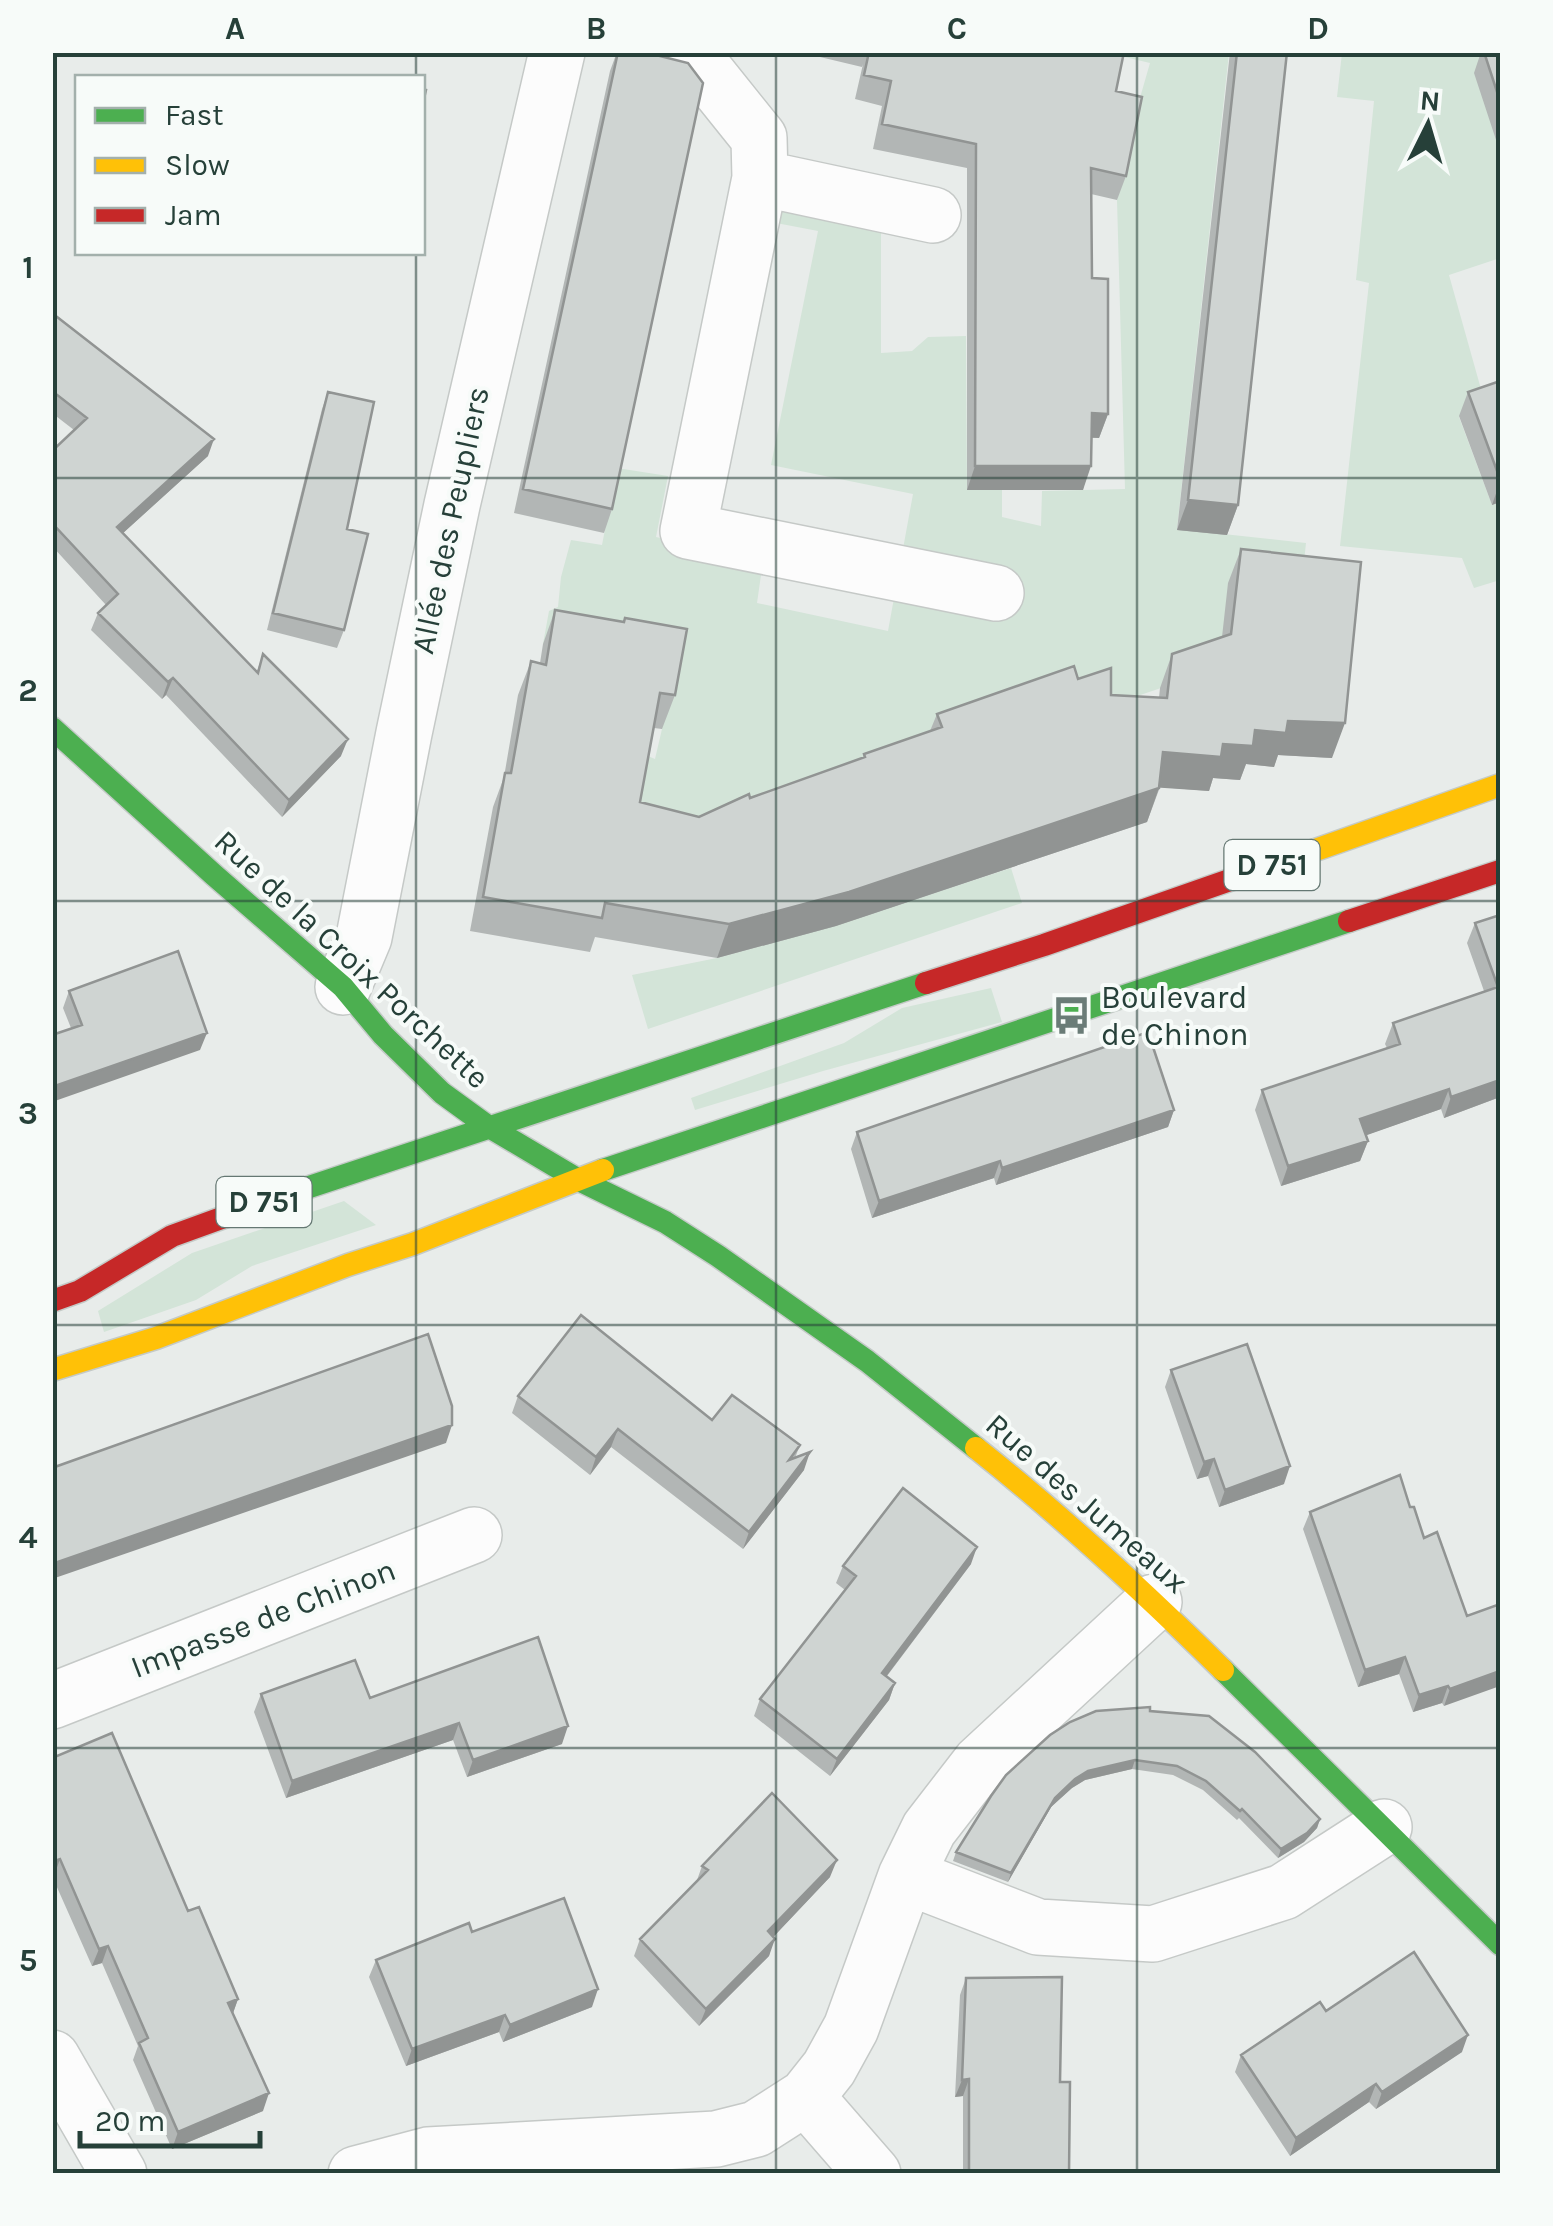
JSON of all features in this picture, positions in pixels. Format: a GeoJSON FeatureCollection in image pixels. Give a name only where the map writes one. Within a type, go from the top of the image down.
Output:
{"type":"FeatureCollection","features":[{"type":"Feature","properties":{"kind":"main road","name":"Rue de la Croix Porchette"},"geometry":{"type":"LineString","coordinates":[[52,728],[343,987],[442,1093],[486,1126],[577,1179]]}},
{"type":"Feature","properties":{"kind":"main road","name":"D 751"},"geometry":{"type":"LineString","coordinates":[[52,1301],[80,1292],[172,1236],[330,1178],[1044,945],[1500,785]]}},
{"type":"Feature","properties":{"kind":"main road","name":"D 751"},"geometry":{"type":"LineString","coordinates":[[52,1370],[156,1338],[577,1179],[1500,871]]}},
{"type":"Feature","properties":{"kind":"main road","name":"Rue des Jumeaux"},"geometry":{"type":"LineString","coordinates":[[577,1179],[665,1222],[867,1361],[1025,1487],[1154,1602],[1500,1944]]}},
{"type":"Feature","properties":{"kind":"street","name":"Allée des Peupliers"},"geometry":{"type":"LineString","coordinates":[[343,987],[364,937],[452,505],[557,52]]}},
{"type":"Feature","properties":{"kind":"street"},"geometry":{"type":"LineString","coordinates":[[690,52],[759,138],[760,178],[688,530],[996,594]]}},
{"type":"Feature","properties":{"kind":"street"},"geometry":{"type":"LineString","coordinates":[[760,178],[933,215]]}},
{"type":"Feature","properties":{"kind":"street","name":"Impasse de Chinon"},"geometry":{"type":"LineString","coordinates":[[52,1701],[474,1536]]}},
{"type":"Feature","properties":{"kind":"street"},"geometry":{"type":"LineString","coordinates":[[356,2174],[428,2155],[716,2139],[756,2129],[806,2097],[829,2068],[851,2028],[906,1876],[929,1828],[980,1763],[1154,1602]]}},
{"type":"Feature","properties":{"kind":"street"},"geometry":{"type":"LineString","coordinates":[[906,1876],[1038,1927],[1154,1934],[1283,1892],[1384,1826]]}},
{"type":"Feature","properties":{"kind":"street"},"geometry":{"type":"LineString","coordinates":[[52,2058],[118,2174]]}},
{"type":"Feature","properties":{"kind":"street"},"geometry":{"type":"LineString","coordinates":[[806,2097],[874,2174]]}},
{"type":"Feature","properties":{"kind":"green space"},"geometry":{"type":"Polygon","coordinates":[[[1108,53],[1229,53],[1177,529],[1306,543],[1301,590],[1214,703],[1161,688],[1096,710],[910,901],[1011,868],[1022,903],[648,1029],[632,975],[793,937],[628,836],[643,754],[655,759],[662,729],[543,644],[549,611],[558,607],[571,540],[602,545],[617,468],[668,476],[656,537],[763,561],[757,603],[888,631],[913,494],[771,465],[818,231],[771,222],[776,201],[881,217],[881,353],[912,351],[928,337],[966,336],[967,490],[1002,490],[1002,517],[1041,526],[1042,491],[1125,489],[1117,200],[1150,63],[1108,53]]]}},
{"type":"Feature","properties":{"kind":"green space"},"geometry":{"type":"Polygon","coordinates":[[[1342,53],[1500,53],[1500,258],[1449,275],[1486,407],[1459,417],[1492,505],[1500,502],[1500,580],[1474,588],[1462,558],[1340,546],[1369,283],[1356,280],[1374,101],[1337,97],[1342,53]]]}},
{"type":"Feature","properties":{"kind":"green space"},"geometry":{"type":"Polygon","coordinates":[[[991,988],[1002,1022],[695,1110],[691,1098],[844,1043],[902,1008],[991,988]]]}},
{"type":"Feature","properties":{"kind":"green space"},"geometry":{"type":"Polygon","coordinates":[[[344,1201],[376,1225],[252,1266],[196,1300],[104,1332],[98,1311],[192,1253],[344,1201]]]}},
{"type":"Feature","properties":{"kind":"building"},"geometry":{"type":"Polygon","coordinates":[[[618,52],[644,52],[688,63],[703,83],[612,509],[523,489],[618,52]]]}},
{"type":"Feature","properties":{"kind":"building"},"geometry":{"type":"Polygon","coordinates":[[[869,52],[1124,52],[1116,91],[1142,97],[1126,176],[1091,168],[1092,278],[1108,279],[1108,414],[1092,413],[1091,466],[975,466],[976,144],[882,124],[891,81],[864,75],[869,52]]]}},
{"type":"Feature","properties":{"kind":"building"},"geometry":{"type":"Polygon","coordinates":[[[1237,52],[1287,52],[1238,505],[1188,500],[1237,52]]]}},
{"type":"Feature","properties":{"kind":"building"},"geometry":{"type":"Polygon","coordinates":[[[1484,52],[1500,52],[1500,101],[1484,52]]]}},
{"type":"Feature","properties":{"kind":"building"},"geometry":{"type":"Polygon","coordinates":[[[52,313],[214,439],[117,527],[258,673],[263,654],[348,739],[289,800],[173,678],[168,682],[98,613],[118,594],[52,523],[52,451],[87,418],[52,391],[52,313]]]}},
{"type":"Feature","properties":{"kind":"building"},"geometry":{"type":"Polygon","coordinates":[[[1500,381],[1500,479],[1468,392],[1500,381]]]}},
{"type":"Feature","properties":{"kind":"building"},"geometry":{"type":"Polygon","coordinates":[[[328,392],[374,402],[347,529],[368,534],[344,630],[273,613],[328,392]]]}},
{"type":"Feature","properties":{"kind":"building"},"geometry":{"type":"Polygon","coordinates":[[[1241,549],[1361,562],[1345,723],[1288,721],[1286,733],[1255,730],[1253,746],[1223,744],[1221,757],[1163,752],[1159,788],[849,892],[729,924],[605,903],[602,918],[483,897],[505,773],[511,773],[531,661],[546,665],[555,610],[687,629],[675,695],[660,693],[640,802],[699,817],[749,794],[750,798],[942,727],[937,714],[1074,666],[1078,679],[1111,668],[1111,695],[1167,698],[1172,654],[1231,634],[1241,549]]]}},
{"type":"Feature","properties":{"kind":"building"},"geometry":{"type":"Polygon","coordinates":[[[1500,915],[1500,1080],[1451,1097],[1449,1089],[1360,1119],[1368,1141],[1288,1166],[1262,1090],[1400,1044],[1393,1023],[1498,987],[1475,923],[1500,915]]]}},
{"type":"Feature","properties":{"kind":"building"},"geometry":{"type":"Polygon","coordinates":[[[178,951],[207,1033],[52,1087],[52,1035],[82,1025],[69,991],[178,951]]]}},
{"type":"Feature","properties":{"kind":"building"},"geometry":{"type":"Polygon","coordinates":[[[1148,1032],[1174,1110],[1002,1168],[1000,1161],[879,1201],[857,1132],[1148,1032]]]}},
{"type":"Feature","properties":{"kind":"building"},"geometry":{"type":"Polygon","coordinates":[[[581,1315],[712,1420],[732,1395],[800,1445],[789,1460],[810,1452],[749,1532],[618,1429],[596,1457],[518,1396],[581,1315]]]}},
{"type":"Feature","properties":{"kind":"building"},"geometry":{"type":"Polygon","coordinates":[[[428,1334],[452,1406],[452,1425],[52,1564],[52,1468],[428,1334]]]}},
{"type":"Feature","properties":{"kind":"building"},"geometry":{"type":"Polygon","coordinates":[[[1247,1344],[1290,1466],[1225,1490],[1214,1459],[1204,1462],[1171,1370],[1247,1344]]]}},
{"type":"Feature","properties":{"kind":"building"},"geometry":{"type":"Polygon","coordinates":[[[1400,1475],[1424,1538],[1437,1532],[1467,1616],[1500,1604],[1500,1671],[1450,1689],[1448,1686],[1419,1695],[1405,1657],[1365,1670],[1310,1512],[1400,1475]]]}},
{"type":"Feature","properties":{"kind":"building"},"geometry":{"type":"Polygon","coordinates":[[[903,1488],[977,1547],[882,1673],[895,1683],[837,1759],[760,1699],[856,1576],[843,1566],[903,1488]]]}},
{"type":"Feature","properties":{"kind":"building"},"geometry":{"type":"Polygon","coordinates":[[[538,1637],[568,1726],[473,1760],[459,1723],[292,1781],[261,1694],[355,1660],[370,1698],[538,1637]]]}},
{"type":"Feature","properties":{"kind":"building"},"geometry":{"type":"Polygon","coordinates":[[[1150,1707],[1150,1711],[1209,1716],[1255,1752],[1320,1819],[1307,1833],[1281,1849],[1242,1809],[1206,1781],[1177,1766],[1135,1760],[1088,1771],[1075,1779],[1055,1798],[1011,1873],[956,1852],[1006,1775],[1050,1735],[1096,1711],[1150,1707]]]}},
{"type":"Feature","properties":{"kind":"building"},"geometry":{"type":"Polygon","coordinates":[[[112,1733],[188,1911],[199,1907],[238,1999],[228,2003],[269,2093],[178,2132],[139,2043],[148,2038],[108,1946],[99,1949],[60,1859],[52,1862],[52,1758],[112,1733]]]}},
{"type":"Feature","properties":{"kind":"building"},"geometry":{"type":"Polygon","coordinates":[[[772,1793],[837,1860],[768,1931],[775,1939],[706,2009],[640,1939],[708,1870],[702,1866],[772,1793]]]}},
{"type":"Feature","properties":{"kind":"building"},"geometry":{"type":"Polygon","coordinates":[[[564,1898],[598,1989],[510,2025],[505,2015],[412,2049],[376,1960],[469,1923],[472,1932],[564,1898]]]}},
{"type":"Feature","properties":{"kind":"building"},"geometry":{"type":"Polygon","coordinates":[[[1414,1952],[1468,2035],[1382,2092],[1376,2084],[1296,2138],[1241,2055],[1320,2002],[1326,2011],[1414,1952]]]}},
{"type":"Feature","properties":{"kind":"building"},"geometry":{"type":"Polygon","coordinates":[[[1062,1977],[1060,2082],[1070,2082],[1069,2174],[969,2174],[969,2079],[962,2080],[966,1978],[1062,1977]]]}},
{"type":"Feature","properties":{"kind":"traffic: fast"},"geometry":{"type":"LineString","coordinates":[[52,728],[343,987],[383,1035],[442,1093],[486,1125],[577,1179],[665,1222],[718,1256],[867,1361],[976,1448]]}},
{"type":"Feature","properties":{"kind":"traffic: fast"},"geometry":{"type":"LineString","coordinates":[[603,1170],[1349,921]]}},
{"type":"Feature","properties":{"kind":"traffic: fast"},"geometry":{"type":"LineString","coordinates":[[282,1196],[926,983]]}},
{"type":"Feature","properties":{"kind":"traffic: fast"},"geometry":{"type":"LineString","coordinates":[[1223,1670],[1500,1944]]}},
{"type":"Feature","properties":{"kind":"traffic: slow"},"geometry":{"type":"LineString","coordinates":[[1267,867],[1500,785]]}},
{"type":"Feature","properties":{"kind":"traffic: slow"},"geometry":{"type":"LineString","coordinates":[[52,1370],[156,1338],[603,1170]]}},
{"type":"Feature","properties":{"kind":"traffic: slow"},"geometry":{"type":"LineString","coordinates":[[976,1448],[1102,1556],[1223,1670]]}},
{"type":"Feature","properties":{"kind":"traffic: jam"},"geometry":{"type":"LineString","coordinates":[[926,983],[1267,867]]}},
{"type":"Feature","properties":{"kind":"traffic: jam"},"geometry":{"type":"LineString","coordinates":[[1349,921],[1500,871]]}},
{"type":"Feature","properties":{"kind":"traffic: jam"},"geometry":{"type":"LineString","coordinates":[[52,1301],[80,1291],[172,1236],[282,1196]]}},
{"type":"Feature","properties":{"kind":"place","name":"Boulevard de Chinon"},"geometry":{"type":"Point","coordinates":[1071,1015]}}]}
